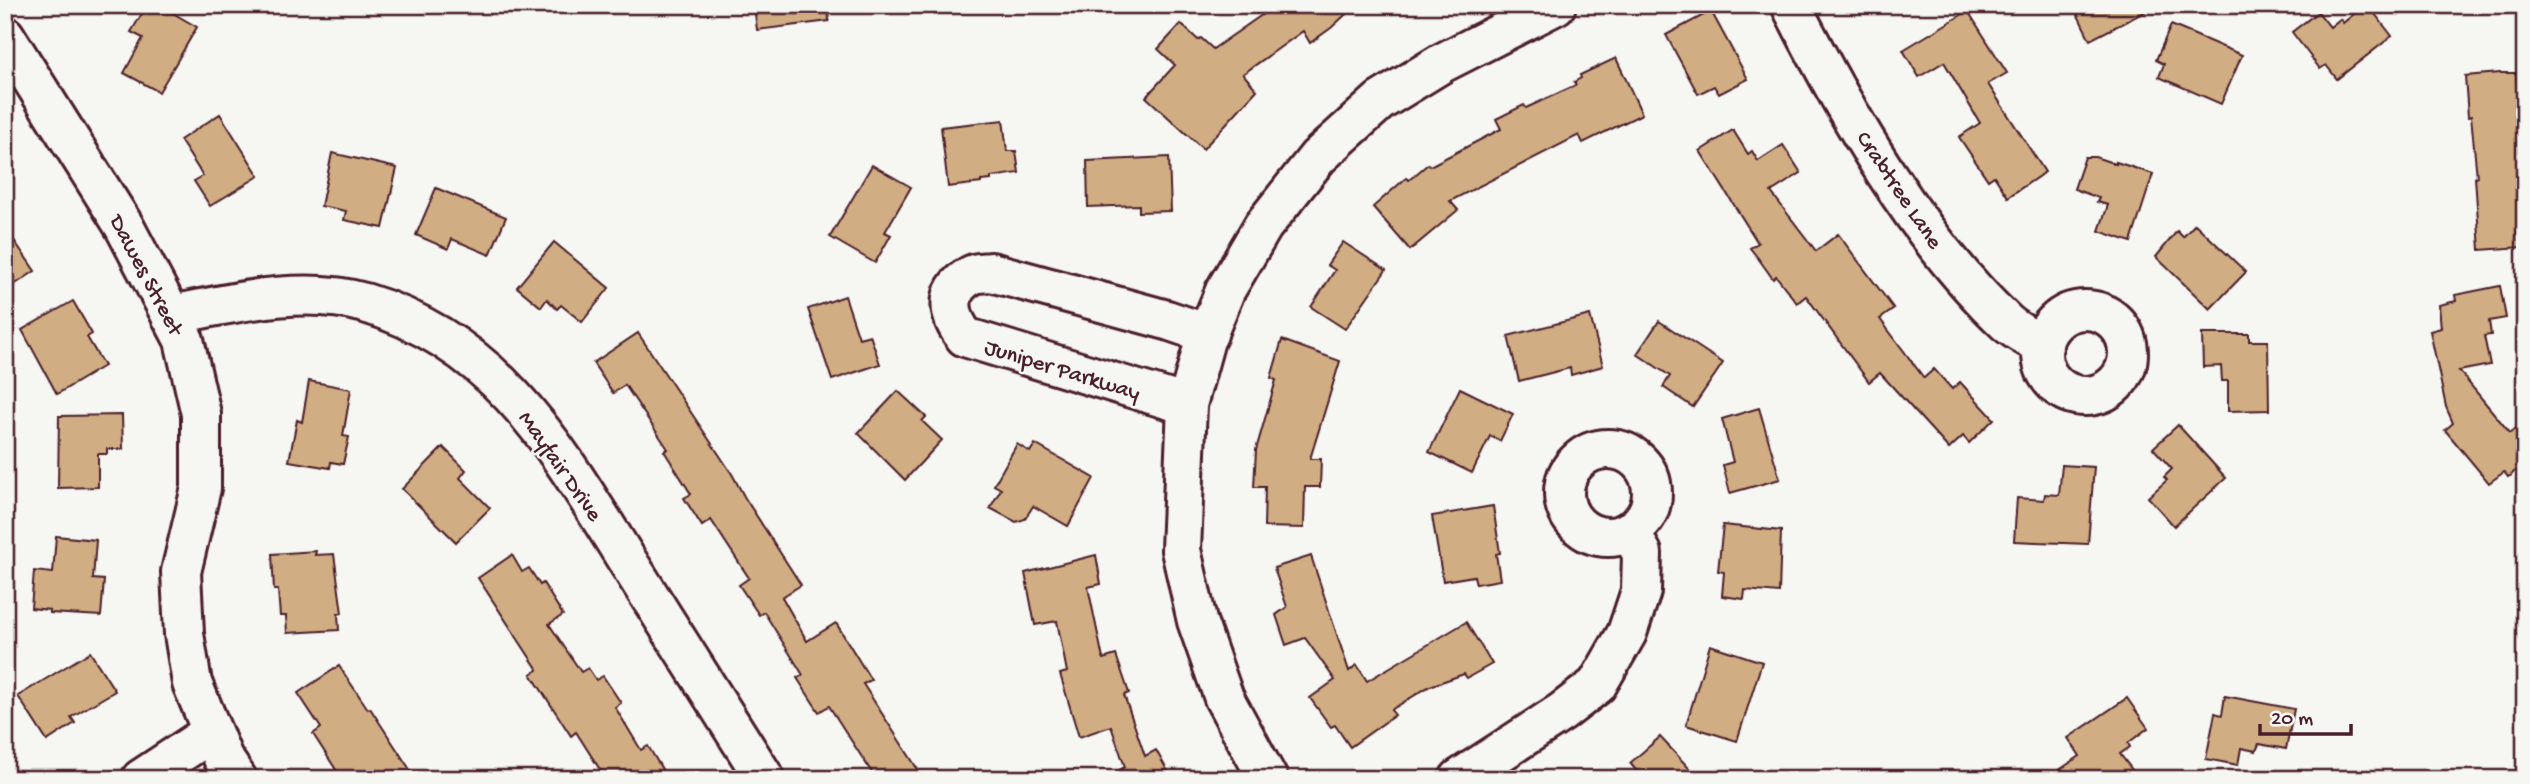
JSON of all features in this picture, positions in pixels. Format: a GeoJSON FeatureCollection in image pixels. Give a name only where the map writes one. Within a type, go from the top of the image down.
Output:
{"type":"FeatureCollection","features":[{"type":"Feature","properties":{"kind":"street"},"geometry":{"type":"LineString","coordinates":[[1268,779],[1224,698],[1197,621],[1181,550],[1187,405],[1208,334],[1225,291],[1263,226],[1318,157],[1380,101],[1442,63],[1556,5]]}},
{"type":"Feature","properties":{"kind":"street","name":"Crabtree Lane"},"geometry":{"type":"LineString","coordinates":[[1791,5],[1868,144],[1933,242],[2009,325],[2043,346]]}},
{"type":"Feature","properties":{"kind":"street","name":"Dawes Street"},"geometry":{"type":"LineString","coordinates":[[5,36],[124,226],[184,340],[201,414],[201,488],[181,572],[184,634],[192,683],[223,758],[237,779]]}},
{"type":"Feature","properties":{"kind":"street","name":"Juniper Parkway"},"geometry":{"type":"LineString","coordinates":[[1187,405],[965,337],[953,323],[951,299],[959,285],[971,274],[991,272],[1167,320],[1208,334]]}},
{"type":"Feature","properties":{"kind":"street","name":"Mayfair Drive"},"geometry":{"type":"LineString","coordinates":[[171,315],[258,298],[324,297],[363,302],[419,323],[464,351],[509,390],[552,442],[765,779]]}},
{"type":"Feature","properties":{"kind":"street"},"geometry":{"type":"LineString","coordinates":[[1459,779],[1562,712],[1597,685],[1627,633],[1641,591],[1642,553],[1629,531]]}},
{"type":"Feature","properties":{"kind":"street"},"geometry":{"type":"LineString","coordinates":[[141,779],[212,732]]}},
{"type":"Feature","properties":{"kind":"building"},"geometry":{"type":"Polygon","coordinates":[[[147,5],[159,5],[197,27],[159,92],[124,73],[143,38],[131,32],[147,5]]]}},
{"type":"Feature","properties":{"kind":"building"},"geometry":{"type":"Polygon","coordinates":[[[754,5],[828,5],[829,21],[757,30],[754,5]]]}},
{"type":"Feature","properties":{"kind":"building"},"geometry":{"type":"Polygon","coordinates":[[[1276,5],[1356,5],[1310,43],[1303,31],[1243,74],[1257,90],[1203,149],[1146,97],[1175,65],[1158,49],[1181,24],[1198,40],[1201,38],[1213,49],[1276,5]]]}},
{"type":"Feature","properties":{"kind":"building"},"geometry":{"type":"Polygon","coordinates":[[[2073,5],[2158,5],[2090,40],[2073,5]]]}},
{"type":"Feature","properties":{"kind":"building"},"geometry":{"type":"Polygon","coordinates":[[[2368,5],[2392,36],[2337,79],[2326,65],[2320,69],[2292,32],[2318,12],[2330,27],[2340,19],[2343,23],[2368,5]]]}},
{"type":"Feature","properties":{"kind":"building"},"geometry":{"type":"Polygon","coordinates":[[[1711,11],[1748,79],[1719,94],[1714,86],[1698,94],[1666,35],[1711,11]]]}},
{"type":"Feature","properties":{"kind":"building"},"geometry":{"type":"Polygon","coordinates":[[[1968,11],[2007,73],[1988,84],[2045,172],[2008,197],[1994,176],[1988,180],[1959,137],[1980,123],[1944,62],[1919,77],[1903,50],[1968,11]]]}},
{"type":"Feature","properties":{"kind":"building"},"geometry":{"type":"Polygon","coordinates":[[[2171,25],[2242,55],[2221,104],[2159,77],[2164,64],[2156,60],[2171,25]]]}},
{"type":"Feature","properties":{"kind":"building"},"geometry":{"type":"Polygon","coordinates":[[[1616,58],[1642,114],[1583,143],[1579,135],[1450,201],[1458,210],[1410,250],[1373,207],[1406,178],[1409,180],[1428,164],[1430,166],[1501,129],[1496,119],[1576,85],[1574,82],[1581,78],[1580,75],[1616,58]]]}},
{"type":"Feature","properties":{"kind":"building"},"geometry":{"type":"Polygon","coordinates":[[[2516,73],[2520,116],[2525,116],[2525,220],[2520,221],[2522,247],[2480,250],[2477,177],[2465,76],[2516,73]]]}},
{"type":"Feature","properties":{"kind":"building"},"geometry":{"type":"Polygon","coordinates":[[[220,114],[259,176],[210,206],[194,181],[203,176],[180,140],[220,114]]]}},
{"type":"Feature","properties":{"kind":"building"},"geometry":{"type":"Polygon","coordinates":[[[1003,120],[1007,151],[1016,151],[1019,173],[991,177],[991,180],[981,183],[948,187],[941,127],[1003,120]]]}},
{"type":"Feature","properties":{"kind":"building"},"geometry":{"type":"Polygon","coordinates":[[[1733,130],[1748,154],[1752,151],[1758,161],[1783,145],[1801,173],[1771,192],[1816,251],[1838,234],[1894,309],[1880,319],[1924,378],[1934,369],[1952,389],[1960,382],[1994,419],[1969,443],[1963,436],[1949,449],[1880,373],[1869,382],[1806,296],[1797,303],[1776,276],[1773,279],[1750,248],[1758,243],[1700,151],[1733,130]]]}},
{"type":"Feature","properties":{"kind":"building"},"geometry":{"type":"Polygon","coordinates":[[[332,153],[397,168],[383,228],[344,220],[346,211],[321,206],[332,153]]]}},
{"type":"Feature","properties":{"kind":"building"},"geometry":{"type":"Polygon","coordinates":[[[1169,157],[1171,211],[1139,212],[1139,205],[1088,207],[1087,161],[1169,157]]]}},
{"type":"Feature","properties":{"kind":"building"},"geometry":{"type":"Polygon","coordinates":[[[2085,157],[2116,162],[2153,174],[2131,242],[2099,231],[2108,205],[2097,202],[2099,198],[2074,189],[2085,157]]]}},
{"type":"Feature","properties":{"kind":"building"},"geometry":{"type":"Polygon","coordinates":[[[872,165],[911,187],[885,232],[891,235],[875,263],[830,237],[872,165]]]}},
{"type":"Feature","properties":{"kind":"building"},"geometry":{"type":"Polygon","coordinates":[[[436,188],[506,217],[490,255],[452,239],[448,249],[416,235],[436,188]]]}},
{"type":"Feature","properties":{"kind":"building"},"geometry":{"type":"Polygon","coordinates":[[[2195,224],[2246,272],[2210,309],[2156,257],[2177,231],[2183,237],[2195,224]]]}},
{"type":"Feature","properties":{"kind":"building"},"geometry":{"type":"Polygon","coordinates":[[[5,227],[35,271],[5,291],[5,227]]]}},
{"type":"Feature","properties":{"kind":"building"},"geometry":{"type":"Polygon","coordinates":[[[554,242],[609,288],[582,322],[561,305],[557,309],[547,299],[541,307],[517,287],[554,242]]]}},
{"type":"Feature","properties":{"kind":"building"},"geometry":{"type":"Polygon","coordinates":[[[1343,242],[1386,270],[1345,329],[1311,307],[1335,270],[1327,265],[1343,242]]]}},
{"type":"Feature","properties":{"kind":"building"},"geometry":{"type":"Polygon","coordinates":[[[2500,286],[2506,318],[2489,321],[2491,335],[2484,336],[2490,365],[2459,371],[2510,433],[2525,421],[2525,463],[2508,477],[2504,472],[2489,483],[2445,430],[2453,423],[2446,407],[2430,331],[2441,328],[2439,305],[2456,301],[2455,295],[2500,286]]]}},
{"type":"Feature","properties":{"kind":"building"},"geometry":{"type":"Polygon","coordinates":[[[845,296],[859,338],[870,335],[880,364],[832,380],[808,309],[845,296]]]}},
{"type":"Feature","properties":{"kind":"building"},"geometry":{"type":"Polygon","coordinates":[[[73,301],[92,334],[87,337],[104,366],[57,394],[22,330],[73,301]]]}},
{"type":"Feature","properties":{"kind":"building"},"geometry":{"type":"Polygon","coordinates":[[[1590,315],[1603,366],[1571,375],[1570,368],[1519,381],[1508,336],[1590,315]]]}},
{"type":"Feature","properties":{"kind":"building"},"geometry":{"type":"Polygon","coordinates":[[[1659,321],[1723,363],[1693,407],[1663,387],[1670,376],[1637,354],[1659,321]]]}},
{"type":"Feature","properties":{"kind":"building"},"geometry":{"type":"Polygon","coordinates":[[[638,333],[732,474],[801,585],[782,597],[807,641],[836,623],[871,680],[863,684],[924,779],[876,779],[829,706],[819,712],[797,678],[803,675],[764,612],[759,615],[739,585],[749,578],[711,520],[702,526],[684,498],[691,494],[664,451],[668,449],[625,385],[613,393],[593,363],[638,333]]]}},
{"type":"Feature","properties":{"kind":"building"},"geometry":{"type":"Polygon","coordinates":[[[2202,334],[2249,334],[2249,341],[2268,341],[2269,410],[2228,411],[2228,381],[2222,381],[2221,366],[2203,367],[2202,334]]]}},
{"type":"Feature","properties":{"kind":"building"},"geometry":{"type":"Polygon","coordinates":[[[1282,340],[1340,361],[1310,459],[1321,459],[1320,487],[1305,487],[1304,528],[1264,527],[1265,487],[1254,487],[1256,450],[1276,380],[1271,378],[1282,340]]]}},
{"type":"Feature","properties":{"kind":"building"},"geometry":{"type":"Polygon","coordinates":[[[309,381],[351,389],[343,436],[349,437],[343,464],[331,462],[330,468],[289,461],[297,420],[302,422],[309,381]]]}},
{"type":"Feature","properties":{"kind":"building"},"geometry":{"type":"Polygon","coordinates":[[[1460,388],[1513,414],[1500,441],[1490,436],[1472,473],[1429,452],[1460,388]]]}},
{"type":"Feature","properties":{"kind":"building"},"geometry":{"type":"Polygon","coordinates":[[[898,391],[926,417],[922,421],[942,440],[905,480],[858,433],[898,391]]]}},
{"type":"Feature","properties":{"kind":"building"},"geometry":{"type":"Polygon","coordinates":[[[1759,408],[1780,479],[1730,493],[1723,465],[1733,462],[1722,419],[1759,408]]]}},
{"type":"Feature","properties":{"kind":"building"},"geometry":{"type":"Polygon","coordinates":[[[122,415],[123,449],[107,449],[107,454],[98,454],[98,487],[58,488],[59,416],[122,415]]]}},
{"type":"Feature","properties":{"kind":"building"},"geometry":{"type":"Polygon","coordinates":[[[2178,425],[2226,478],[2174,526],[2148,497],[2167,480],[2164,477],[2172,469],[2153,448],[2178,425]]]}},
{"type":"Feature","properties":{"kind":"building"},"geometry":{"type":"Polygon","coordinates":[[[1017,444],[1030,452],[1035,444],[1094,478],[1068,526],[1033,506],[1025,519],[1016,522],[990,508],[1001,489],[994,485],[1017,444]]]}},
{"type":"Feature","properties":{"kind":"building"},"geometry":{"type":"Polygon","coordinates":[[[443,447],[466,470],[460,478],[490,508],[456,542],[402,489],[443,447]]]}},
{"type":"Feature","properties":{"kind":"building"},"geometry":{"type":"Polygon","coordinates":[[[2062,465],[2094,467],[2088,544],[2014,541],[2017,498],[2044,500],[2045,494],[2059,495],[2062,465]]]}},
{"type":"Feature","properties":{"kind":"building"},"geometry":{"type":"Polygon","coordinates":[[[1493,506],[1500,553],[1496,554],[1500,580],[1476,584],[1474,576],[1443,581],[1432,516],[1493,506]]]}},
{"type":"Feature","properties":{"kind":"building"},"geometry":{"type":"Polygon","coordinates":[[[1723,525],[1781,531],[1779,593],[1745,590],[1744,599],[1722,596],[1724,572],[1718,571],[1723,525]]]}},
{"type":"Feature","properties":{"kind":"building"},"geometry":{"type":"Polygon","coordinates":[[[56,536],[96,540],[93,579],[104,580],[101,616],[50,613],[50,610],[31,608],[34,571],[53,573],[56,536]]]}},
{"type":"Feature","properties":{"kind":"building"},"geometry":{"type":"Polygon","coordinates":[[[316,551],[315,555],[334,554],[342,613],[338,614],[339,630],[287,633],[286,616],[280,616],[278,590],[274,590],[272,554],[316,551]]]}},
{"type":"Feature","properties":{"kind":"building"},"geometry":{"type":"Polygon","coordinates":[[[512,555],[522,572],[529,568],[540,585],[543,583],[563,615],[549,624],[581,672],[588,668],[596,680],[603,676],[621,703],[615,707],[641,750],[648,746],[668,779],[606,779],[576,732],[571,736],[531,674],[538,670],[478,578],[512,555]]]}},
{"type":"Feature","properties":{"kind":"building"},"geometry":{"type":"Polygon","coordinates":[[[1096,555],[1101,584],[1088,587],[1103,659],[1116,655],[1129,693],[1124,695],[1145,756],[1156,750],[1172,779],[1103,779],[1125,767],[1111,726],[1079,737],[1060,674],[1067,672],[1057,621],[1035,625],[1025,573],[1096,555]]]}},
{"type":"Feature","properties":{"kind":"building"},"geometry":{"type":"Polygon","coordinates":[[[1311,556],[1349,671],[1357,665],[1367,681],[1466,622],[1492,664],[1467,678],[1464,674],[1430,686],[1391,710],[1395,715],[1350,747],[1335,725],[1331,727],[1310,698],[1335,680],[1305,638],[1286,645],[1276,615],[1287,607],[1274,568],[1311,556]]]}},
{"type":"Feature","properties":{"kind":"building"},"geometry":{"type":"Polygon","coordinates":[[[1710,645],[1762,662],[1737,741],[1686,725],[1710,645]]]}},
{"type":"Feature","properties":{"kind":"building"},"geometry":{"type":"Polygon","coordinates":[[[90,652],[115,691],[71,717],[75,723],[47,741],[18,696],[90,652]]]}},
{"type":"Feature","properties":{"kind":"building"},"geometry":{"type":"Polygon","coordinates":[[[339,666],[416,779],[342,779],[313,734],[321,728],[298,693],[339,666]]]}},
{"type":"Feature","properties":{"kind":"building"},"geometry":{"type":"Polygon","coordinates":[[[2225,696],[2294,709],[2286,749],[2259,744],[2256,751],[2241,748],[2238,765],[2206,759],[2215,713],[2222,715],[2225,696]]]}},
{"type":"Feature","properties":{"kind":"building"},"geometry":{"type":"Polygon","coordinates":[[[2127,698],[2148,728],[2128,743],[2130,747],[2120,754],[2139,779],[2046,779],[2080,756],[2068,738],[2127,698]]]}},
{"type":"Feature","properties":{"kind":"building"},"geometry":{"type":"Polygon","coordinates":[[[1660,737],[1699,779],[1643,779],[1630,763],[1660,737]]]}}]}
